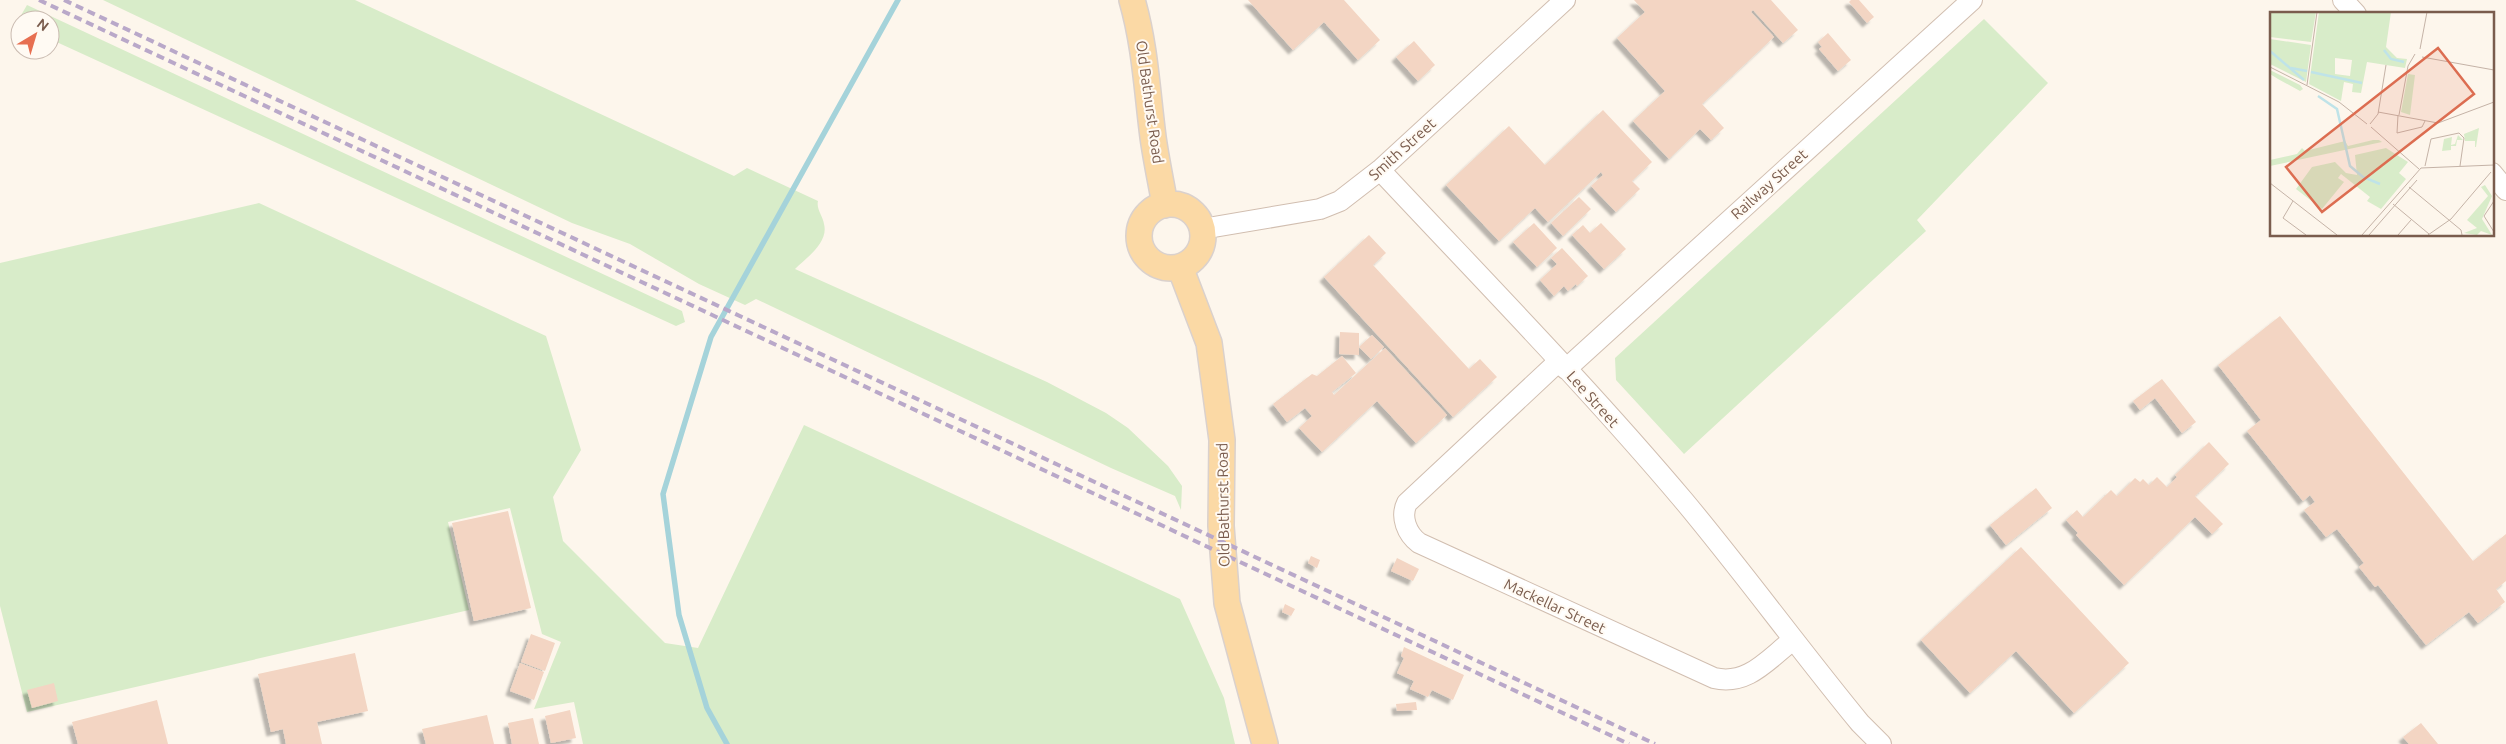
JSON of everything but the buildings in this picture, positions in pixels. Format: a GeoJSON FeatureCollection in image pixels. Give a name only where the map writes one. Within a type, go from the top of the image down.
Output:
{"type":"FeatureCollection","features":[{"type":"Feature","properties":{"kind":"main road","name":"Old Bathurst Road"},"geometry":{"type":"LineString","coordinates":[[1132,0],[1139,24],[1149,86],[1153,137],[1165,205]]}},
{"type":"Feature","properties":{"kind":"main road"},"geometry":{"type":"LineString","coordinates":[[1174,204],[1192,212],[1202,229],[1201,248],[1196,256],[1180,267],[1172,268],[1155,264],[1148,258],[1140,243],[1139,233],[1142,223],[1151,212],[1165,205],[1174,204]]}},
{"type":"Feature","properties":{"kind":"main road","name":"Old Bathurst Road"},"geometry":{"type":"LineString","coordinates":[[1180,267],[1209,343],[1222,440],[1221,526],[1227,603],[1265,744]]}},
{"type":"Feature","properties":{"kind":"street","name":"Smith Street"},"geometry":{"type":"LineString","coordinates":[[1202,229],[1320,209],[1340,201],[1380,170],[1565,0]]}},
{"type":"Feature","properties":{"kind":"street","name":"Railway Street"},"geometry":{"type":"LineString","coordinates":[[1563,365],[1972,0]]}},
{"type":"Feature","properties":{"kind":"street"},"geometry":{"type":"LineString","coordinates":[[2343,0],[2354,12]]}},
{"type":"Feature","properties":{"kind":"street","name":"Lee Street"},"geometry":{"type":"LineString","coordinates":[[1380,170],[1563,365],[1684,501],[1793,640]]}},
{"type":"Feature","properties":{"kind":"street"},"geometry":{"type":"LineString","coordinates":[[2494,175],[2506,190]]}},
{"type":"Feature","properties":{"kind":"street","name":"Mackellar Street"},"geometry":{"type":"LineString","coordinates":[[1563,365],[1407,502],[1403,514],[1412,538],[1419,543],[1714,678],[1725,681],[1743,678],[1793,640]]}},
{"type":"Feature","properties":{"kind":"street"},"geometry":{"type":"LineString","coordinates":[[1793,640],[1860,723],[1881,744]]}},
{"type":"Feature","properties":{"kind":"green space"},"geometry":{"type":"Polygon","coordinates":[[[103,0],[355,0],[734,176],[747,168],[818,201],[825,231],[823,238],[816,250],[795,269],[1047,382],[1106,413],[1128,428],[1168,466],[1182,486],[1181,510],[1175,496],[1111,468],[756,299],[745,305],[699,284],[630,244],[572,223],[103,0]]]}},
{"type":"Feature","properties":{"kind":"green space"},"geometry":{"type":"Polygon","coordinates":[[[27,5],[38,10],[24,10],[27,5]]]}},
{"type":"Feature","properties":{"kind":"green space"},"geometry":{"type":"Polygon","coordinates":[[[1984,19],[2048,83],[1917,220],[1926,231],[1684,454],[1616,380],[1615,358],[1984,19]]]}},
{"type":"Feature","properties":{"kind":"green space"},"geometry":{"type":"Polygon","coordinates":[[[60,20],[682,311],[685,322],[676,326],[60,44],[60,20]]]}},
{"type":"Feature","properties":{"kind":"green space"},"geometry":{"type":"Polygon","coordinates":[[[259,203],[546,336],[581,450],[553,497],[563,541],[665,643],[698,648],[804,425],[1180,599],[1224,698],[1235,744],[583,744],[574,702],[534,709],[561,642],[542,634],[510,508],[448,522],[469,610],[27,712],[0,606],[0,263],[259,203]]]}},
{"type":"Feature","properties":{"kind":"waterway"},"geometry":{"type":"LineString","coordinates":[[727,744],[707,708],[679,615],[663,494],[711,337],[898,0]]}},
{"type":"Feature","properties":{"kind":"railway"},"geometry":{"type":"LineString","coordinates":[[39,0],[1629,744]]}},
{"type":"Feature","properties":{"kind":"railway"},"geometry":{"type":"LineString","coordinates":[[64,0],[1655,744]]}}]}
